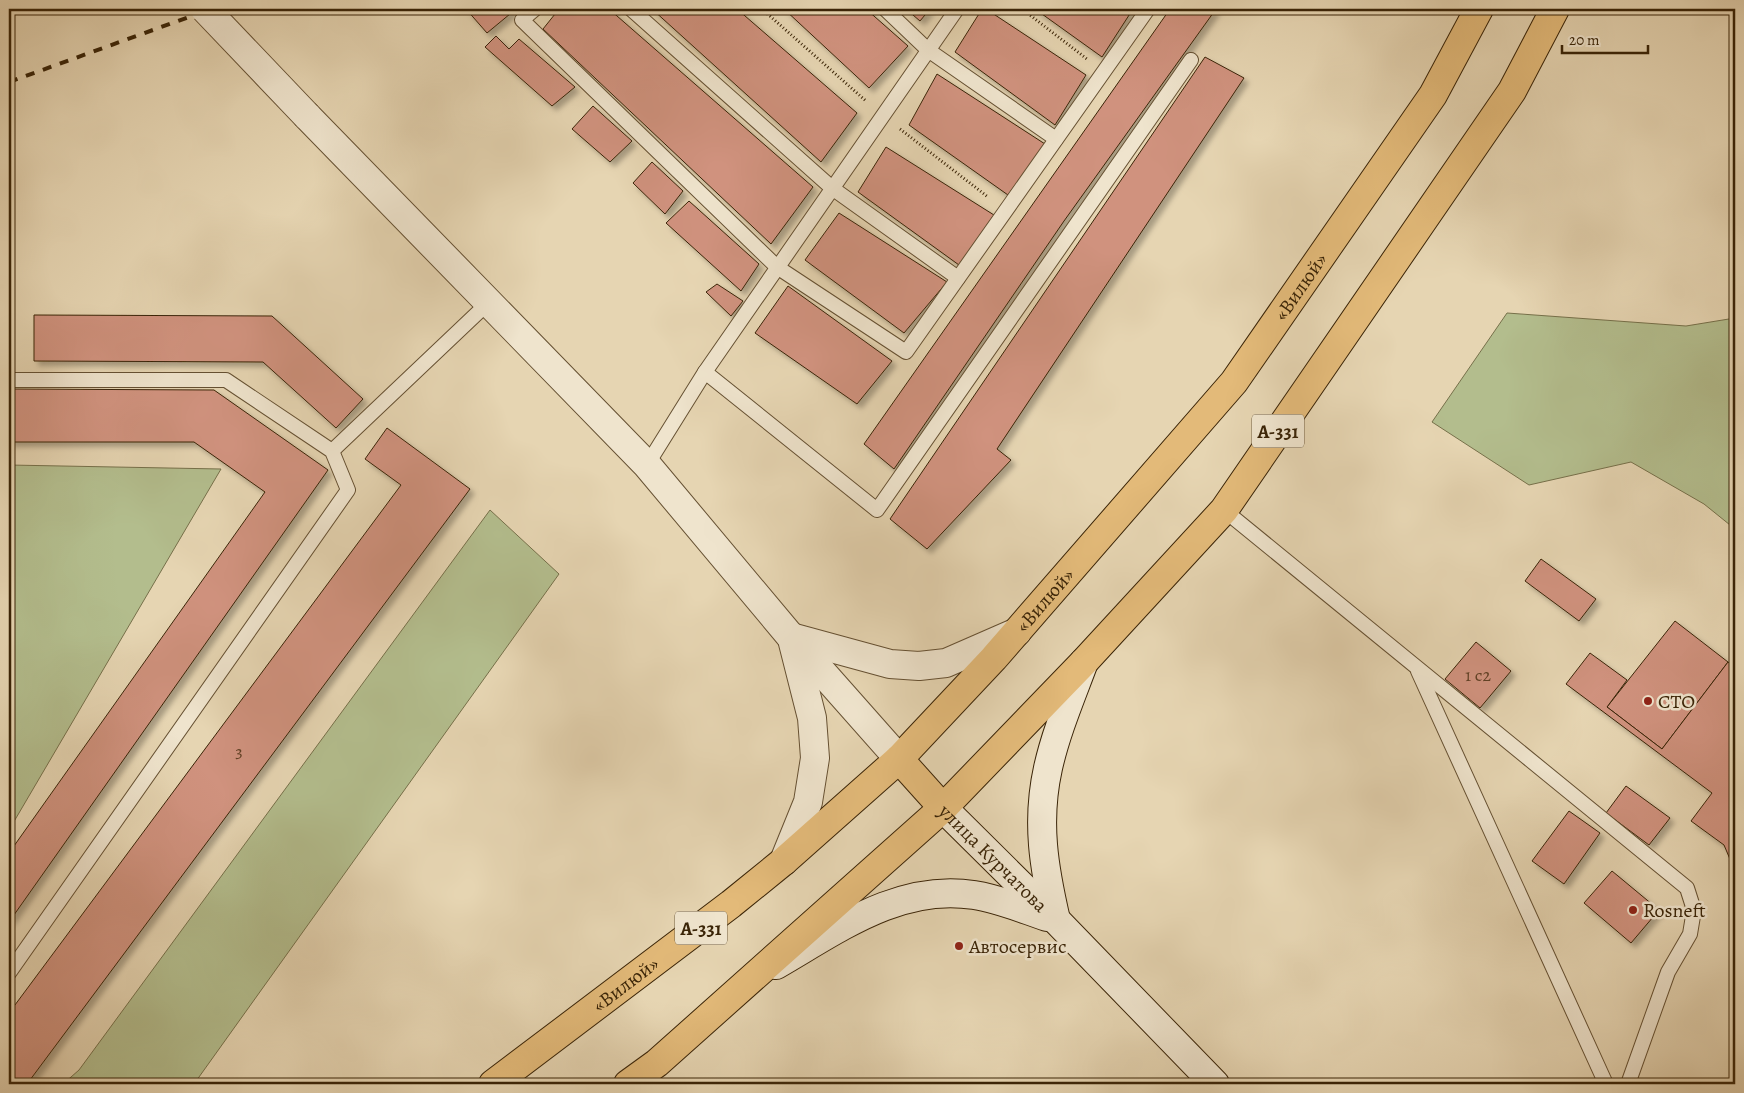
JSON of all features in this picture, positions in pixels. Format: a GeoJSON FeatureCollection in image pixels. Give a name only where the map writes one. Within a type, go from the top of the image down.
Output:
{"type":"FeatureCollection","features":[{"type":"Feature","properties":{"kind":"highway","name":"«Вилюй»"},"geometry":{"type":"LineString","coordinates":[[493,1084],[732,904],[899,760],[1016,632],[1234,382],[1433,95],[1479,9]]}},
{"type":"Feature","properties":{"kind":"highway","name":"А-331"},"geometry":{"type":"LineString","coordinates":[[628,1084],[657,1063],[943,808],[1084,662],[1224,510],[1512,91],[1555,9]]}},
{"type":"Feature","properties":{"kind":"highway","name":"улица Курчатова"},"geometry":{"type":"LineString","coordinates":[[899,760],[943,808]]}},
{"type":"Feature","properties":{"kind":"street"},"geometry":{"type":"LineString","coordinates":[[205,9],[647,465],[791,637],[899,760]]}},
{"type":"Feature","properties":{"kind":"street"},"geometry":{"type":"LineString","coordinates":[[791,637],[890,664],[919,666],[946,663],[1016,632]]}},
{"type":"Feature","properties":{"kind":"street"},"geometry":{"type":"LineString","coordinates":[[784,861],[808,802],[815,758],[812,718],[791,637]]}},
{"type":"Feature","properties":{"kind":"street"},"geometry":{"type":"LineString","coordinates":[[1056,920],[1045,874],[1042,838],[1043,806],[1048,769],[1056,737],[1084,662]]}},
{"type":"Feature","properties":{"kind":"street","name":"улица Курчатова"},"geometry":{"type":"LineString","coordinates":[[943,808],[1056,920],[1215,1084]]}},
{"type":"Feature","properties":{"kind":"street"},"geometry":{"type":"LineString","coordinates":[[752,979],[872,910],[907,898],[940,894],[972,895],[1001,900],[1056,920]]}},
{"type":"Feature","properties":{"kind":"lane"},"geometry":{"type":"LineString","coordinates":[[535,9],[522,20],[777,267],[906,352],[1148,9]]}},
{"type":"Feature","properties":{"kind":"lane"},"geometry":{"type":"LineString","coordinates":[[631,9],[832,188],[958,278]]}},
{"type":"Feature","properties":{"kind":"lane"},"geometry":{"type":"LineString","coordinates":[[885,9],[928,50],[1056,139]]}},
{"type":"Feature","properties":{"kind":"lane"},"geometry":{"type":"LineString","coordinates":[[647,465],[705,372],[957,9]]}},
{"type":"Feature","properties":{"kind":"lane"},"geometry":{"type":"LineString","coordinates":[[705,372],[877,510],[1191,60]]}},
{"type":"Feature","properties":{"kind":"lane"},"geometry":{"type":"LineString","coordinates":[[332,451],[488,303]]}},
{"type":"Feature","properties":{"kind":"lane"},"geometry":{"type":"LineString","coordinates":[[9,380],[226,380],[332,451],[348,490],[9,973]]}},
{"type":"Feature","properties":{"kind":"lane"},"geometry":{"type":"LineString","coordinates":[[1224,510],[1687,888],[1694,910],[1690,934],[1668,972],[1628,1084]]}},
{"type":"Feature","properties":{"kind":"lane"},"geometry":{"type":"LineString","coordinates":[[1416,666],[1606,1084]]}},
{"type":"Feature","properties":{"kind":"path"},"geometry":{"type":"LineString","coordinates":[[1022,9],[1103,72]]}},
{"type":"Feature","properties":{"kind":"green space"},"geometry":{"type":"Polygon","coordinates":[[[1507,313],[1686,326],[1735,318],[1735,529],[1704,504],[1631,462],[1529,485],[1432,422],[1507,313]]]}},
{"type":"Feature","properties":{"kind":"green space"},"geometry":{"type":"Polygon","coordinates":[[[9,465],[221,469],[9,830],[9,465]]]}},
{"type":"Feature","properties":{"kind":"green space"},"geometry":{"type":"Polygon","coordinates":[[[490,510],[559,574],[194,1084],[63,1084],[79,1070],[490,510]]]}},
{"type":"Feature","properties":{"kind":"building"},"geometry":{"type":"Polygon","coordinates":[[[466,9],[516,9],[487,33],[466,9]]]}},
{"type":"Feature","properties":{"kind":"building"},"geometry":{"type":"Polygon","coordinates":[[[559,9],[609,9],[813,187],[771,244],[543,29],[559,9]]]}},
{"type":"Feature","properties":{"kind":"building"},"geometry":{"type":"Polygon","coordinates":[[[652,9],[737,9],[857,113],[821,162],[652,9]]]}},
{"type":"Feature","properties":{"kind":"building"},"geometry":{"type":"Polygon","coordinates":[[[784,9],[866,9],[908,46],[869,88],[784,9]]]}},
{"type":"Feature","properties":{"kind":"building"},"geometry":{"type":"Polygon","coordinates":[[[906,9],[930,9],[920,21],[906,9]]]}},
{"type":"Feature","properties":{"kind":"building"},"geometry":{"type":"Polygon","coordinates":[[[982,9],[986,9],[1086,75],[1055,125],[955,52],[982,9]]]}},
{"type":"Feature","properties":{"kind":"building"},"geometry":{"type":"Polygon","coordinates":[[[1035,9],[1133,9],[1102,57],[1035,9]]]}},
{"type":"Feature","properties":{"kind":"building"},"geometry":{"type":"Polygon","coordinates":[[[1170,9],[1216,9],[1064,221],[894,469],[864,444],[1170,9]]]}},
{"type":"Feature","properties":{"kind":"building"},"geometry":{"type":"Polygon","coordinates":[[[496,36],[509,49],[519,39],[575,87],[552,106],[485,47],[496,36]]]}},
{"type":"Feature","properties":{"kind":"building"},"geometry":{"type":"Polygon","coordinates":[[[1205,57],[1244,78],[997,449],[1011,460],[927,549],[890,519],[1205,57]]]}},
{"type":"Feature","properties":{"kind":"building"},"geometry":{"type":"Polygon","coordinates":[[[937,74],[1045,144],[1008,195],[909,125],[937,74]]]}},
{"type":"Feature","properties":{"kind":"building"},"geometry":{"type":"Polygon","coordinates":[[[593,106],[632,141],[610,162],[572,129],[593,106]]]}},
{"type":"Feature","properties":{"kind":"building"},"geometry":{"type":"Polygon","coordinates":[[[886,147],[994,215],[959,265],[858,192],[886,147]]]}},
{"type":"Feature","properties":{"kind":"building"},"geometry":{"type":"Polygon","coordinates":[[[652,162],[683,191],[665,214],[633,183],[652,162]]]}},
{"type":"Feature","properties":{"kind":"building"},"geometry":{"type":"Polygon","coordinates":[[[689,201],[759,264],[741,291],[666,223],[689,201]]]}},
{"type":"Feature","properties":{"kind":"building"},"geometry":{"type":"Polygon","coordinates":[[[839,213],[947,282],[904,333],[805,260],[839,213]]]}},
{"type":"Feature","properties":{"kind":"building"},"geometry":{"type":"Polygon","coordinates":[[[717,284],[743,301],[731,316],[706,292],[717,284]]]}},
{"type":"Feature","properties":{"kind":"building"},"geometry":{"type":"Polygon","coordinates":[[[788,286],[892,361],[857,404],[755,333],[788,286]]]}},
{"type":"Feature","properties":{"kind":"building"},"geometry":{"type":"Polygon","coordinates":[[[34,315],[272,316],[363,399],[336,428],[263,362],[34,361],[34,315]]]}},
{"type":"Feature","properties":{"kind":"building"},"geometry":{"type":"Polygon","coordinates":[[[9,389],[214,390],[328,470],[9,922],[9,853],[265,492],[194,442],[9,442],[9,389]]]}},
{"type":"Feature","properties":{"kind":"building"},"geometry":{"type":"Polygon","coordinates":[[[387,428],[470,489],[27,1084],[9,1084],[9,1013],[401,485],[365,459],[387,428]]]}},
{"type":"Feature","properties":{"kind":"building"},"geometry":{"type":"Polygon","coordinates":[[[1541,559],[1596,599],[1579,621],[1525,581],[1541,559]]]}},
{"type":"Feature","properties":{"kind":"building"},"geometry":{"type":"Polygon","coordinates":[[[1675,621],[1728,662],[1662,749],[1607,707],[1675,621]]]}},
{"type":"Feature","properties":{"kind":"building"},"geometry":{"type":"Polygon","coordinates":[[[1476,642],[1511,671],[1480,708],[1445,679],[1476,642]]]}},
{"type":"Feature","properties":{"kind":"building"},"geometry":{"type":"Polygon","coordinates":[[[1590,653],[1627,680],[1607,707],[1662,749],[1728,662],[1735,667],[1735,871],[1724,845],[1691,821],[1712,793],[1566,684],[1590,653]]]}},
{"type":"Feature","properties":{"kind":"building"},"geometry":{"type":"Polygon","coordinates":[[[1626,786],[1670,818],[1649,845],[1606,813],[1626,786]]]}},
{"type":"Feature","properties":{"kind":"building"},"geometry":{"type":"Polygon","coordinates":[[[1569,811],[1600,833],[1564,884],[1532,861],[1569,811]]]}},
{"type":"Feature","properties":{"kind":"building"},"geometry":{"type":"Polygon","coordinates":[[[1612,871],[1659,910],[1631,943],[1584,903],[1612,871]]]}},
{"type":"Feature","properties":{"kind":"railway"},"geometry":{"type":"LineString","coordinates":[[9,82],[211,9]]}},
{"type":"Feature","properties":{"kind":"place","name":"СТО"},"geometry":{"type":"Point","coordinates":[1648,701]}},
{"type":"Feature","properties":{"kind":"place","name":"Rosneft"},"geometry":{"type":"Point","coordinates":[1633,910]}},
{"type":"Feature","properties":{"kind":"place","name":"Автосервис"},"geometry":{"type":"Point","coordinates":[959,946]}}]}
